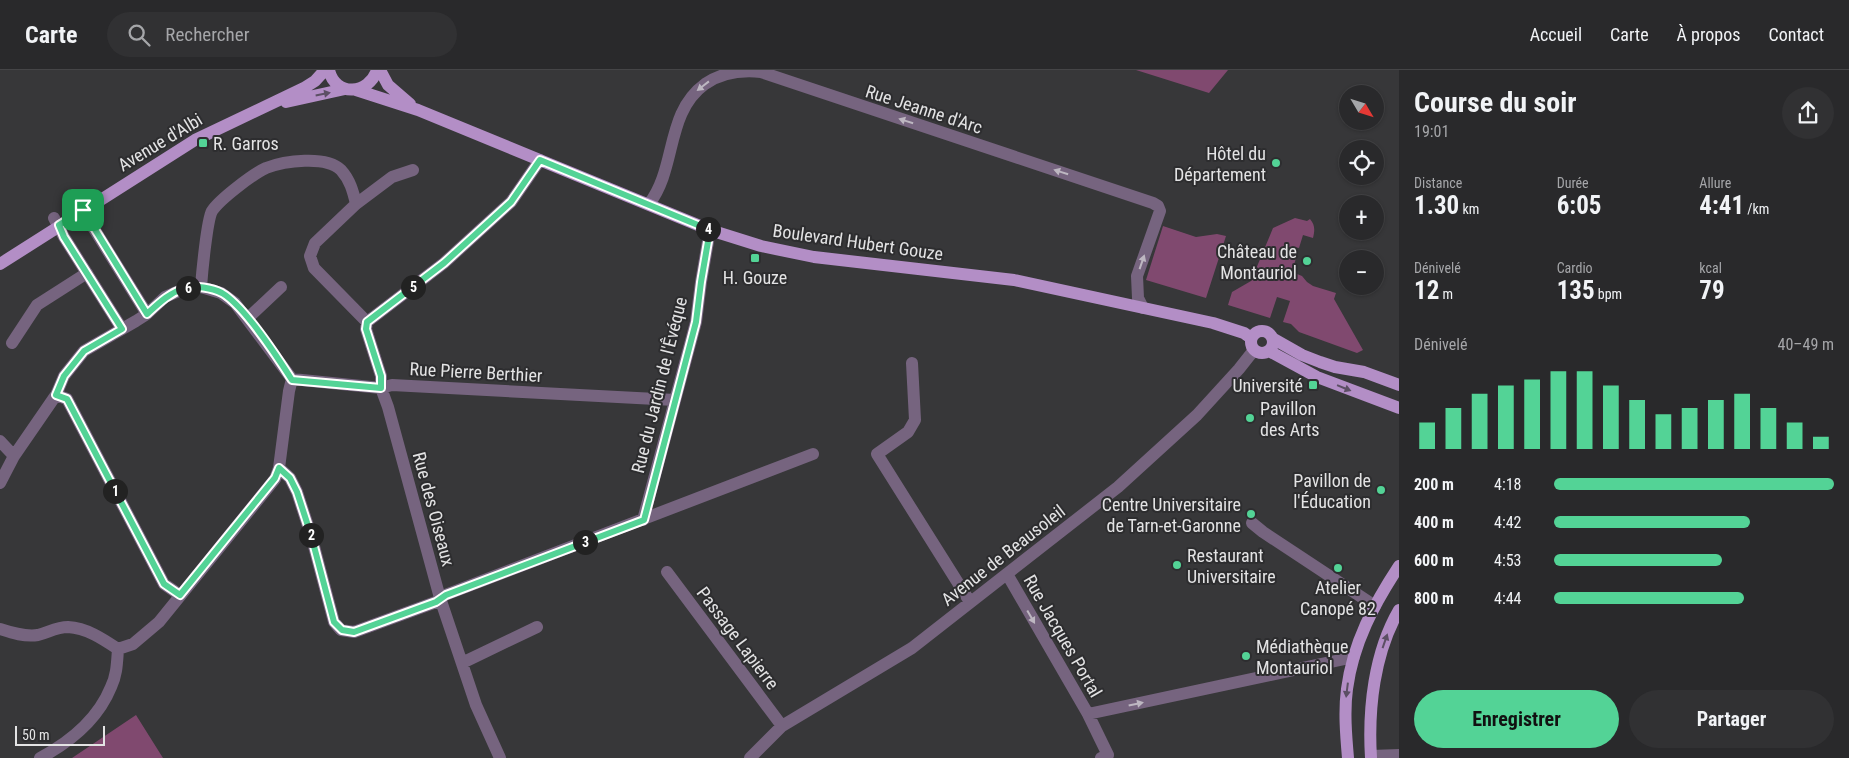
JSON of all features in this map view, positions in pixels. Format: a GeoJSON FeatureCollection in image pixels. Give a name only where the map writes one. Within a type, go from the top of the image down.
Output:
{"type":"FeatureCollection","features":[{"type":"Feature","properties":{"kind":"main road"},"geometry":{"type":"LineString","coordinates":[[327,70],[333,80],[351,89],[369,84],[378,70]]}},
{"type":"Feature","properties":{"kind":"main road","name":"Avenue d'Albi"},"geometry":{"type":"LineString","coordinates":[[0,264],[80,206],[195,140],[304,88],[327,70]]}},
{"type":"Feature","properties":{"kind":"main road","name":"Boulevard Hubert Gouze"},"geometry":{"type":"LineString","coordinates":[[378,70],[388,85],[418,110]]}},
{"type":"Feature","properties":{"kind":"main road","name":"Avenue d'Albi"},"geometry":{"type":"LineString","coordinates":[[266,107],[351,89]]}},
{"type":"Feature","properties":{"kind":"main road","name":"Boulevard Hubert Gouze"},"geometry":{"type":"LineString","coordinates":[[351,89],[418,110],[710,230],[761,246],[814,257],[1014,280],[1214,323],[1244,333],[1252,344]]}},
{"type":"Feature","properties":{"kind":"main road"},"geometry":{"type":"LineString","coordinates":[[1272,338],[1273,345],[1262,354],[1252,344],[1260,331],[1267,332],[1272,338],[1302,355],[1335,367],[1364,372],[1399,385]]}},
{"type":"Feature","properties":{"kind":"main road"},"geometry":{"type":"LineString","coordinates":[[1268,351],[1317,377],[1399,408]]}},
{"type":"Feature","properties":{"kind":"main road"},"geometry":{"type":"LineString","coordinates":[[1348,758],[1347,690],[1354,657],[1361,634],[1399,566]]}},
{"type":"Feature","properties":{"kind":"main road"},"geometry":{"type":"LineString","coordinates":[[1371,757],[1370,722],[1377,670],[1384,642],[1399,610]]}},
{"type":"Feature","properties":{"kind":"street","name":"Rue Jeanne d'Arc"},"geometry":{"type":"LineString","coordinates":[[649,204],[659,190],[676,128],[690,97],[714,78],[738,72],[761,72],[1153,202],[1160,211],[1137,276],[1138,298],[1143,308]]}},
{"type":"Feature","properties":{"kind":"street"},"geometry":{"type":"LineString","coordinates":[[413,170],[392,177],[356,204],[315,243],[310,256],[314,268],[367,322],[444,263],[511,202],[540,160]]}},
{"type":"Feature","properties":{"kind":"street"},"geometry":{"type":"LineString","coordinates":[[200,287],[212,212],[245,182],[266,168],[292,162],[326,163],[339,168],[351,184],[356,204]]}},
{"type":"Feature","properties":{"kind":"street"},"geometry":{"type":"LineString","coordinates":[[80,206],[147,314]]}},
{"type":"Feature","properties":{"kind":"street"},"geometry":{"type":"LineString","coordinates":[[57,222],[64,237],[122,329]]}},
{"type":"Feature","properties":{"kind":"street","name":"Rue du Jardin de l'Êvéque"},"geometry":{"type":"LineString","coordinates":[[644,520],[696,322],[710,230]]}},
{"type":"Feature","properties":{"kind":"street"},"geometry":{"type":"LineString","coordinates":[[12,343],[36,305],[87,274]]}},
{"type":"Feature","properties":{"kind":"street"},"geometry":{"type":"LineString","coordinates":[[248,318],[281,286]]}},
{"type":"Feature","properties":{"kind":"street"},"geometry":{"type":"LineString","coordinates":[[0,483],[14,456],[56,395],[64,376],[84,351],[147,314],[165,297],[186,288],[200,287],[221,293],[235,303],[248,318],[292,380],[279,468],[275,478],[159,622],[133,644],[118,649]]}},
{"type":"Feature","properties":{"kind":"street","name":"Rue des Oiseaux"},"geometry":{"type":"LineString","coordinates":[[367,322],[366,329],[381,376],[381,388],[388,407],[440,598],[476,705],[500,758]]}},
{"type":"Feature","properties":{"kind":"street","name":"Avenue de Beausoleil"},"geometry":{"type":"LineString","coordinates":[[750,758],[782,726],[912,648],[1139,469],[1197,415],[1239,369],[1252,344]]}},
{"type":"Feature","properties":{"kind":"street"},"geometry":{"type":"LineString","coordinates":[[912,363],[915,420],[908,432],[876,454],[970,602]]}},
{"type":"Feature","properties":{"kind":"street","name":"Rue Pierre Berthier"},"geometry":{"type":"LineString","coordinates":[[292,380],[381,388],[392,385],[674,400]]}},
{"type":"Feature","properties":{"kind":"street"},"geometry":{"type":"LineString","coordinates":[[56,395],[67,399],[164,584],[180,595]]}},
{"type":"Feature","properties":{"kind":"street"},"geometry":{"type":"LineString","coordinates":[[0,441],[14,456]]}},
{"type":"Feature","properties":{"kind":"street"},"geometry":{"type":"LineString","coordinates":[[279,468],[290,478],[297,492],[311,535],[334,622],[342,630],[354,632],[436,602],[454,591],[813,454]]}},
{"type":"Feature","properties":{"kind":"street"},"geometry":{"type":"LineString","coordinates":[[1252,524],[1375,606]]}},
{"type":"Feature","properties":{"kind":"street","name":"Passage Lapierre"},"geometry":{"type":"LineString","coordinates":[[667,572],[782,726]]}},
{"type":"Feature","properties":{"kind":"street","name":"Rue Jacques Portal"},"geometry":{"type":"LineString","coordinates":[[1007,574],[1088,714],[1354,657]]}},
{"type":"Feature","properties":{"kind":"street"},"geometry":{"type":"LineString","coordinates":[[0,628],[28,636],[53,628],[69,627],[100,637],[118,649]]}},
{"type":"Feature","properties":{"kind":"street"},"geometry":{"type":"LineString","coordinates":[[462,663],[536,627]]}},
{"type":"Feature","properties":{"kind":"street"},"geometry":{"type":"LineString","coordinates":[[40,758],[61,747],[78,733],[96,713],[111,688],[115,675],[118,649]]}},
{"type":"Feature","properties":{"kind":"street"},"geometry":{"type":"LineString","coordinates":[[1088,714],[1108,755],[1101,758]]}},
{"type":"Feature","properties":{"kind":"street"},"geometry":{"type":"LineString","coordinates":[[1371,757],[1399,755]]}},
{"type":"Feature","properties":{"kind":"shaded area"},"geometry":{"type":"Polygon","coordinates":[[[1136,70],[1228,70],[1209,93],[1136,70]]]}},
{"type":"Feature","properties":{"kind":"shaded area"},"geometry":{"type":"Polygon","coordinates":[[[1295,218],[1307,221],[1310,219],[1314,230],[1313,238],[1303,235],[1299,248],[1294,247],[1291,256],[1296,258],[1292,272],[1302,276],[1313,286],[1336,293],[1334,299],[1363,350],[1357,353],[1299,332],[1291,324],[1283,322],[1290,301],[1277,297],[1270,318],[1228,305],[1232,292],[1251,281],[1273,228],[1295,218]]]}},
{"type":"Feature","properties":{"kind":"shaded area"},"geometry":{"type":"Polygon","coordinates":[[[1163,226],[1196,237],[1217,234],[1226,236],[1206,298],[1146,280],[1163,226]]]}},
{"type":"Feature","properties":{"kind":"shaded area"},"geometry":{"type":"Polygon","coordinates":[[[136,715],[163,758],[72,758],[136,715]]]}},
{"type":"Feature","properties":{"kind":"place","name":"R. Garros"},"geometry":{"type":"Point","coordinates":[203,143]}},
{"type":"Feature","properties":{"kind":"place","name":"Hôtel du Département"},"geometry":{"type":"Point","coordinates":[1276,163]}},
{"type":"Feature","properties":{"kind":"place","name":"H. Gouze"},"geometry":{"type":"Point","coordinates":[755,258]}},
{"type":"Feature","properties":{"kind":"place","name":"Château de Montauriol"},"geometry":{"type":"Point","coordinates":[1307,261]}},
{"type":"Feature","properties":{"kind":"place","name":"Université"},"geometry":{"type":"Point","coordinates":[1313,385]}},
{"type":"Feature","properties":{"kind":"place","name":"Pavillon des Arts"},"geometry":{"type":"Point","coordinates":[1250,418]}},
{"type":"Feature","properties":{"kind":"place","name":"Pavillon de l'Éducation"},"geometry":{"type":"Point","coordinates":[1381,490]}},
{"type":"Feature","properties":{"kind":"place","name":"Centre Universitaire de Tarn-et-Garonne"},"geometry":{"type":"Point","coordinates":[1251,514]}},
{"type":"Feature","properties":{"kind":"place","name":"Restaurant Universitaire"},"geometry":{"type":"Point","coordinates":[1177,565]}},
{"type":"Feature","properties":{"kind":"place","name":"Atelier Canopé 82"},"geometry":{"type":"Point","coordinates":[1338,568]}},
{"type":"Feature","properties":{"kind":"place","name":"Médiathèque Montauriol"},"geometry":{"type":"Point","coordinates":[1246,656]}},
{"type":"Feature","properties":{"kind":"route"},"geometry":{"type":"LineString","coordinates":[[540,160],[710,230],[696,322],[644,520],[446,595],[436,602],[354,632],[342,630],[334,622],[311,535],[297,492],[290,478],[279,468],[275,478],[180,595],[164,584],[67,399],[56,395],[64,376],[84,351],[122,329],[64,237],[59,225],[83,210],[147,314],[165,297],[186,288],[200,287],[221,293],[235,303],[248,318],[292,380],[354,384],[381,388],[381,376],[370,347],[366,329],[367,322],[444,263],[511,202],[540,160]]}}]}
